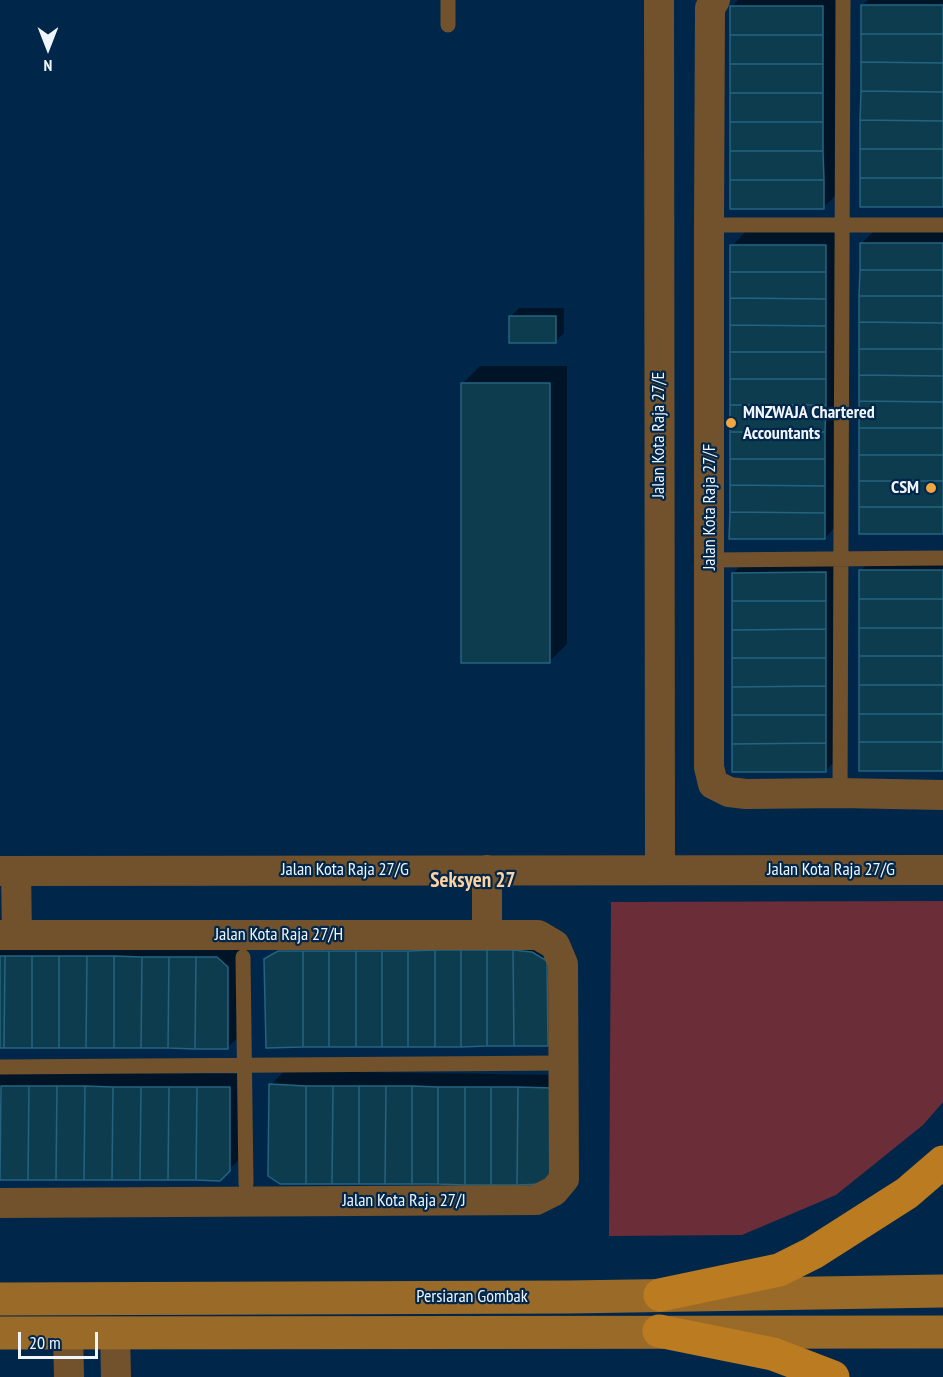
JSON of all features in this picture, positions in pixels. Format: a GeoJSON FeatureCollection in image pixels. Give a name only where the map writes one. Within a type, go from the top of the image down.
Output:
{"type":"FeatureCollection","features":[{"type":"Feature","properties":{"kind":"main road"},"geometry":{"type":"LineString","coordinates":[[660,1295],[779,1270],[813,1253],[907,1193],[943,1162]]}},
{"type":"Feature","properties":{"kind":"main road","name":"Persiaran Gombak"},"geometry":{"type":"LineString","coordinates":[[0,1299],[943,1291]]}},
{"type":"Feature","properties":{"kind":"main road"},"geometry":{"type":"LineString","coordinates":[[659,1331],[773,1354],[833,1377]]}},
{"type":"Feature","properties":{"kind":"main road","name":"Persiaran Gombak"},"geometry":{"type":"LineString","coordinates":[[0,1333],[943,1332]]}},
{"type":"Feature","properties":{"kind":"street","name":"Jalan Kota Raja 27/E"},"geometry":{"type":"LineString","coordinates":[[659,0],[660,870]]}},
{"type":"Feature","properties":{"kind":"street","name":"Jalan Kota Raja 27/F"},"geometry":{"type":"LineString","coordinates":[[715,0],[710,8],[708,225],[709,767],[713,784],[729,792],[746,794],[943,795]]}},
{"type":"Feature","properties":{"kind":"street"},"geometry":{"type":"LineString","coordinates":[[659,225],[708,225]]}},
{"type":"Feature","properties":{"kind":"street"},"geometry":{"type":"LineString","coordinates":[[660,560],[710,560]]}},
{"type":"Feature","properties":{"kind":"street"},"geometry":{"type":"LineString","coordinates":[[487,870],[488,935]]}},
{"type":"Feature","properties":{"kind":"street","name":"Jalan Kota Raja 27/G"},"geometry":{"type":"LineString","coordinates":[[8,871],[943,870]]}},
{"type":"Feature","properties":{"kind":"street"},"geometry":{"type":"LineString","coordinates":[[8,871],[8,935]]}},
{"type":"Feature","properties":{"kind":"street","name":"Jalan Kota Raja 27/H"},"geometry":{"type":"LineString","coordinates":[[8,935],[538,935],[555,945]]}},
{"type":"Feature","properties":{"kind":"street","name":"Jalan Kota Raja 27/J"},"geometry":{"type":"LineString","coordinates":[[0,1203],[536,1200],[554,1191],[564,1179],[563,964],[555,945]]}},
{"type":"Feature","properties":{"kind":"street"},"geometry":{"type":"LineString","coordinates":[[68,1332],[69,1377]]}},
{"type":"Feature","properties":{"kind":"street"},"geometry":{"type":"LineString","coordinates":[[115,1333],[116,1377]]}},
{"type":"Feature","properties":{"kind":"lane"},"geometry":{"type":"LineString","coordinates":[[448,0],[448,25]]}},
{"type":"Feature","properties":{"kind":"lane"},"geometry":{"type":"LineString","coordinates":[[840,793],[843,0]]}},
{"type":"Feature","properties":{"kind":"lane"},"geometry":{"type":"LineString","coordinates":[[708,225],[943,225]]}},
{"type":"Feature","properties":{"kind":"lane"},"geometry":{"type":"LineString","coordinates":[[710,560],[943,558]]}},
{"type":"Feature","properties":{"kind":"lane"},"geometry":{"type":"LineString","coordinates":[[243,957],[246,1184]]}},
{"type":"Feature","properties":{"kind":"lane"},"geometry":{"type":"LineString","coordinates":[[0,1067],[563,1063]]}},
{"type":"Feature","properties":{"kind":"shaded area"},"geometry":{"type":"Polygon","coordinates":[[[943,901],[943,1102],[923,1125],[836,1195],[742,1235],[609,1236],[611,902],[943,901]]]}},
{"type":"Feature","properties":{"kind":"building"},"geometry":{"type":"Polygon","coordinates":[[[861,5],[943,5],[943,34],[861,34],[861,5]]]}},
{"type":"Feature","properties":{"kind":"building"},"geometry":{"type":"Polygon","coordinates":[[[730,6],[823,6],[823,35],[730,35],[730,6]]]}},
{"type":"Feature","properties":{"kind":"building"},"geometry":{"type":"Polygon","coordinates":[[[861,34],[943,34],[943,63],[861,62],[861,34]]]}},
{"type":"Feature","properties":{"kind":"building"},"geometry":{"type":"Polygon","coordinates":[[[730,35],[823,35],[823,64],[730,64],[730,35]]]}},
{"type":"Feature","properties":{"kind":"building"},"geometry":{"type":"Polygon","coordinates":[[[861,62],[943,63],[943,92],[861,91],[861,62]]]}},
{"type":"Feature","properties":{"kind":"building"},"geometry":{"type":"Polygon","coordinates":[[[730,64],[823,64],[823,93],[730,93],[730,64]]]}},
{"type":"Feature","properties":{"kind":"building"},"geometry":{"type":"Polygon","coordinates":[[[861,91],[943,92],[943,121],[860,120],[861,91]]]}},
{"type":"Feature","properties":{"kind":"building"},"geometry":{"type":"Polygon","coordinates":[[[730,93],[823,93],[823,122],[730,122],[730,93]]]}},
{"type":"Feature","properties":{"kind":"building"},"geometry":{"type":"Polygon","coordinates":[[[860,120],[943,121],[943,149],[860,149],[860,120]]]}},
{"type":"Feature","properties":{"kind":"building"},"geometry":{"type":"Polygon","coordinates":[[[730,122],[823,122],[823,151],[730,151],[730,122]]]}},
{"type":"Feature","properties":{"kind":"building"},"geometry":{"type":"Polygon","coordinates":[[[860,149],[943,149],[943,178],[860,178],[860,149]]]}},
{"type":"Feature","properties":{"kind":"building"},"geometry":{"type":"Polygon","coordinates":[[[730,151],[823,151],[824,180],[730,180],[730,151]]]}},
{"type":"Feature","properties":{"kind":"building"},"geometry":{"type":"Polygon","coordinates":[[[860,178],[943,178],[943,207],[860,207],[860,178]]]}},
{"type":"Feature","properties":{"kind":"building"},"geometry":{"type":"Polygon","coordinates":[[[730,180],[824,180],[824,209],[730,209],[730,180]]]}},
{"type":"Feature","properties":{"kind":"building"},"geometry":{"type":"Polygon","coordinates":[[[860,243],[943,243],[943,270],[860,270],[860,243]]]}},
{"type":"Feature","properties":{"kind":"building"},"geometry":{"type":"Polygon","coordinates":[[[730,245],[826,245],[826,272],[730,272],[730,245]]]}},
{"type":"Feature","properties":{"kind":"building"},"geometry":{"type":"Polygon","coordinates":[[[860,270],[943,270],[943,296],[859,296],[860,270]]]}},
{"type":"Feature","properties":{"kind":"building"},"geometry":{"type":"Polygon","coordinates":[[[730,272],[826,272],[826,299],[730,298],[730,272]]]}},
{"type":"Feature","properties":{"kind":"building"},"geometry":{"type":"Polygon","coordinates":[[[859,296],[943,296],[943,323],[859,322],[859,296]]]}},
{"type":"Feature","properties":{"kind":"building"},"geometry":{"type":"Polygon","coordinates":[[[730,298],[826,299],[826,326],[730,325],[730,298]]]}},
{"type":"Feature","properties":{"kind":"building"},"geometry":{"type":"Polygon","coordinates":[[[509,316],[556,316],[556,343],[509,343],[509,316]]]}},
{"type":"Feature","properties":{"kind":"building"},"geometry":{"type":"Polygon","coordinates":[[[859,322],[943,323],[943,349],[859,349],[859,322]]]}},
{"type":"Feature","properties":{"kind":"building"},"geometry":{"type":"Polygon","coordinates":[[[730,325],[826,326],[826,352],[730,352],[730,325]]]}},
{"type":"Feature","properties":{"kind":"building"},"geometry":{"type":"Polygon","coordinates":[[[859,349],[943,349],[943,376],[859,375],[859,349]]]}},
{"type":"Feature","properties":{"kind":"building"},"geometry":{"type":"Polygon","coordinates":[[[730,352],[826,352],[826,379],[730,379],[730,352]]]}},
{"type":"Feature","properties":{"kind":"building"},"geometry":{"type":"Polygon","coordinates":[[[859,375],[943,376],[943,402],[859,401],[859,375]]]}},
{"type":"Feature","properties":{"kind":"building"},"geometry":{"type":"Polygon","coordinates":[[[730,379],[826,379],[826,405],[730,405],[730,379]]]}},
{"type":"Feature","properties":{"kind":"building"},"geometry":{"type":"Polygon","coordinates":[[[461,383],[550,383],[550,663],[461,663],[461,383]]]}},
{"type":"Feature","properties":{"kind":"building"},"geometry":{"type":"Polygon","coordinates":[[[859,401],[943,402],[943,428],[859,428],[859,401]]]}},
{"type":"Feature","properties":{"kind":"building"},"geometry":{"type":"Polygon","coordinates":[[[730,405],[826,405],[825,432],[730,432],[730,405]]]}},
{"type":"Feature","properties":{"kind":"building"},"geometry":{"type":"Polygon","coordinates":[[[859,428],[943,428],[943,455],[859,455],[859,428]]]}},
{"type":"Feature","properties":{"kind":"building"},"geometry":{"type":"Polygon","coordinates":[[[730,432],[825,432],[825,459],[730,459],[730,432]]]}},
{"type":"Feature","properties":{"kind":"building"},"geometry":{"type":"Polygon","coordinates":[[[859,455],[943,455],[943,481],[859,481],[859,455]]]}},
{"type":"Feature","properties":{"kind":"building"},"geometry":{"type":"Polygon","coordinates":[[[730,459],[825,459],[825,486],[730,485],[730,459]]]}},
{"type":"Feature","properties":{"kind":"building"},"geometry":{"type":"Polygon","coordinates":[[[859,481],[943,481],[943,507],[859,507],[859,481]]]}},
{"type":"Feature","properties":{"kind":"building"},"geometry":{"type":"Polygon","coordinates":[[[730,485],[825,486],[825,513],[730,512],[730,485]]]}},
{"type":"Feature","properties":{"kind":"building"},"geometry":{"type":"Polygon","coordinates":[[[859,507],[943,507],[943,534],[859,534],[859,507]]]}},
{"type":"Feature","properties":{"kind":"building"},"geometry":{"type":"Polygon","coordinates":[[[730,512],[825,513],[825,539],[729,539],[730,512]]]}},
{"type":"Feature","properties":{"kind":"building"},"geometry":{"type":"Polygon","coordinates":[[[859,570],[943,570],[943,599],[859,599],[859,570]]]}},
{"type":"Feature","properties":{"kind":"building"},"geometry":{"type":"Polygon","coordinates":[[[826,572],[826,601],[732,601],[732,573],[826,572]]]}},
{"type":"Feature","properties":{"kind":"building"},"geometry":{"type":"Polygon","coordinates":[[[859,599],[943,599],[943,628],[859,628],[859,599]]]}},
{"type":"Feature","properties":{"kind":"building"},"geometry":{"type":"Polygon","coordinates":[[[732,601],[826,601],[826,629],[732,630],[732,601]]]}},
{"type":"Feature","properties":{"kind":"building"},"geometry":{"type":"Polygon","coordinates":[[[859,628],[943,628],[943,656],[859,656],[859,628]]]}},
{"type":"Feature","properties":{"kind":"building"},"geometry":{"type":"Polygon","coordinates":[[[826,629],[826,658],[732,658],[732,630],[826,629]]]}},
{"type":"Feature","properties":{"kind":"building"},"geometry":{"type":"Polygon","coordinates":[[[859,656],[943,656],[943,685],[859,685],[859,656]]]}},
{"type":"Feature","properties":{"kind":"building"},"geometry":{"type":"Polygon","coordinates":[[[732,658],[826,658],[826,686],[732,687],[732,658]]]}},
{"type":"Feature","properties":{"kind":"building"},"geometry":{"type":"Polygon","coordinates":[[[859,685],[943,685],[943,714],[859,714],[859,685]]]}},
{"type":"Feature","properties":{"kind":"building"},"geometry":{"type":"Polygon","coordinates":[[[826,686],[826,715],[732,715],[732,687],[826,686]]]}},
{"type":"Feature","properties":{"kind":"building"},"geometry":{"type":"Polygon","coordinates":[[[859,714],[943,714],[943,742],[859,742],[859,714]]]}},
{"type":"Feature","properties":{"kind":"building"},"geometry":{"type":"Polygon","coordinates":[[[732,715],[826,715],[826,743],[732,744],[732,715]]]}},
{"type":"Feature","properties":{"kind":"building"},"geometry":{"type":"Polygon","coordinates":[[[859,742],[943,742],[943,771],[859,771],[859,742]]]}},
{"type":"Feature","properties":{"kind":"building"},"geometry":{"type":"Polygon","coordinates":[[[826,743],[826,772],[732,772],[732,744],[826,743]]]}},
{"type":"Feature","properties":{"kind":"building"},"geometry":{"type":"Polygon","coordinates":[[[435,950],[435,1047],[408,1047],[408,951],[435,950]]]}},
{"type":"Feature","properties":{"kind":"building"},"geometry":{"type":"Polygon","coordinates":[[[435,950],[461,950],[461,1047],[435,1047],[435,950]]]}},
{"type":"Feature","properties":{"kind":"building"},"geometry":{"type":"Polygon","coordinates":[[[461,950],[487,950],[487,1046],[461,1047],[461,950]]]}},
{"type":"Feature","properties":{"kind":"building"},"geometry":{"type":"Polygon","coordinates":[[[487,950],[513,950],[514,1046],[487,1046],[487,950]]]}},
{"type":"Feature","properties":{"kind":"building"},"geometry":{"type":"Polygon","coordinates":[[[513,950],[532,952],[547,961],[548,1046],[514,1046],[513,950]]]}},
{"type":"Feature","properties":{"kind":"building"},"geometry":{"type":"Polygon","coordinates":[[[278,951],[303,951],[303,1047],[266,1048],[264,959],[278,951]]]}},
{"type":"Feature","properties":{"kind":"building"},"geometry":{"type":"Polygon","coordinates":[[[303,951],[329,951],[329,1047],[303,1047],[303,951]]]}},
{"type":"Feature","properties":{"kind":"building"},"geometry":{"type":"Polygon","coordinates":[[[329,951],[356,951],[356,1047],[329,1047],[329,951]]]}},
{"type":"Feature","properties":{"kind":"building"},"geometry":{"type":"Polygon","coordinates":[[[356,951],[382,951],[382,1047],[356,1047],[356,951]]]}},
{"type":"Feature","properties":{"kind":"building"},"geometry":{"type":"Polygon","coordinates":[[[382,951],[408,951],[408,1047],[382,1047],[382,951]]]}},
{"type":"Feature","properties":{"kind":"building"},"geometry":{"type":"Polygon","coordinates":[[[0,956],[5,956],[4,1048],[0,1048],[0,956]]]}},
{"type":"Feature","properties":{"kind":"building"},"geometry":{"type":"Polygon","coordinates":[[[5,956],[32,956],[32,1048],[4,1048],[5,956]]]}},
{"type":"Feature","properties":{"kind":"building"},"geometry":{"type":"Polygon","coordinates":[[[32,956],[59,956],[59,1048],[32,1048],[32,956]]]}},
{"type":"Feature","properties":{"kind":"building"},"geometry":{"type":"Polygon","coordinates":[[[59,956],[87,956],[86,1048],[59,1048],[59,956]]]}},
{"type":"Feature","properties":{"kind":"building"},"geometry":{"type":"Polygon","coordinates":[[[87,956],[114,956],[114,1048],[86,1048],[87,956]]]}},
{"type":"Feature","properties":{"kind":"building"},"geometry":{"type":"Polygon","coordinates":[[[114,956],[142,957],[141,1048],[114,1048],[114,956]]]}},
{"type":"Feature","properties":{"kind":"building"},"geometry":{"type":"Polygon","coordinates":[[[142,957],[169,957],[168,1048],[141,1048],[142,957]]]}},
{"type":"Feature","properties":{"kind":"building"},"geometry":{"type":"Polygon","coordinates":[[[169,957],[196,957],[195,1049],[168,1048],[169,957]]]}},
{"type":"Feature","properties":{"kind":"building"},"geometry":{"type":"Polygon","coordinates":[[[196,957],[217,957],[228,967],[228,1049],[195,1049],[196,957]]]}},
{"type":"Feature","properties":{"kind":"building"},"geometry":{"type":"Polygon","coordinates":[[[269,1084],[306,1086],[306,1184],[280,1184],[268,1176],[269,1084]]]}},
{"type":"Feature","properties":{"kind":"building"},"geometry":{"type":"Polygon","coordinates":[[[1,1086],[29,1086],[28,1180],[0,1180],[1,1086]]]}},
{"type":"Feature","properties":{"kind":"building"},"geometry":{"type":"Polygon","coordinates":[[[29,1086],[57,1086],[56,1180],[28,1180],[29,1086]]]}},
{"type":"Feature","properties":{"kind":"building"},"geometry":{"type":"Polygon","coordinates":[[[57,1086],[85,1086],[84,1180],[56,1180],[57,1086]]]}},
{"type":"Feature","properties":{"kind":"building"},"geometry":{"type":"Polygon","coordinates":[[[85,1086],[113,1087],[112,1180],[84,1180],[85,1086]]]}},
{"type":"Feature","properties":{"kind":"building"},"geometry":{"type":"Polygon","coordinates":[[[306,1086],[333,1086],[332,1184],[306,1184],[306,1086]]]}},
{"type":"Feature","properties":{"kind":"building"},"geometry":{"type":"Polygon","coordinates":[[[333,1086],[359,1086],[359,1184],[332,1184],[333,1086]]]}},
{"type":"Feature","properties":{"kind":"building"},"geometry":{"type":"Polygon","coordinates":[[[359,1086],[386,1086],[385,1184],[359,1184],[359,1086]]]}},
{"type":"Feature","properties":{"kind":"building"},"geometry":{"type":"Polygon","coordinates":[[[386,1086],[412,1086],[412,1184],[385,1184],[386,1086]]]}},
{"type":"Feature","properties":{"kind":"building"},"geometry":{"type":"Polygon","coordinates":[[[412,1086],[438,1087],[438,1184],[412,1184],[412,1086]]]}},
{"type":"Feature","properties":{"kind":"building"},"geometry":{"type":"Polygon","coordinates":[[[113,1087],[141,1087],[140,1180],[112,1180],[113,1087]]]}},
{"type":"Feature","properties":{"kind":"building"},"geometry":{"type":"Polygon","coordinates":[[[141,1087],[169,1087],[168,1180],[140,1180],[141,1087]]]}},
{"type":"Feature","properties":{"kind":"building"},"geometry":{"type":"Polygon","coordinates":[[[169,1087],[197,1087],[196,1180],[168,1180],[169,1087]]]}},
{"type":"Feature","properties":{"kind":"building"},"geometry":{"type":"Polygon","coordinates":[[[197,1087],[230,1087],[230,1171],[220,1181],[196,1180],[197,1087]]]}},
{"type":"Feature","properties":{"kind":"building"},"geometry":{"type":"Polygon","coordinates":[[[438,1087],[465,1087],[465,1185],[438,1184],[438,1087]]]}},
{"type":"Feature","properties":{"kind":"building"},"geometry":{"type":"Polygon","coordinates":[[[465,1087],[491,1087],[491,1185],[465,1185],[465,1087]]]}},
{"type":"Feature","properties":{"kind":"building"},"geometry":{"type":"Polygon","coordinates":[[[491,1087],[518,1087],[517,1185],[491,1185],[491,1087]]]}},
{"type":"Feature","properties":{"kind":"building"},"geometry":{"type":"Polygon","coordinates":[[[518,1087],[552,1088],[557,1175],[543,1184],[517,1185],[518,1087]]]}},
{"type":"Feature","properties":{"kind":"place","name":"MNZWAJA Chartered Accountants"},"geometry":{"type":"Point","coordinates":[731,423]}},
{"type":"Feature","properties":{"kind":"place","name":"CSM"},"geometry":{"type":"Point","coordinates":[931,488]}},
{"type":"Feature","properties":{"kind":"district","name":"Seksyen 27"},"geometry":{"type":"Point","coordinates":[473,881]}}]}
